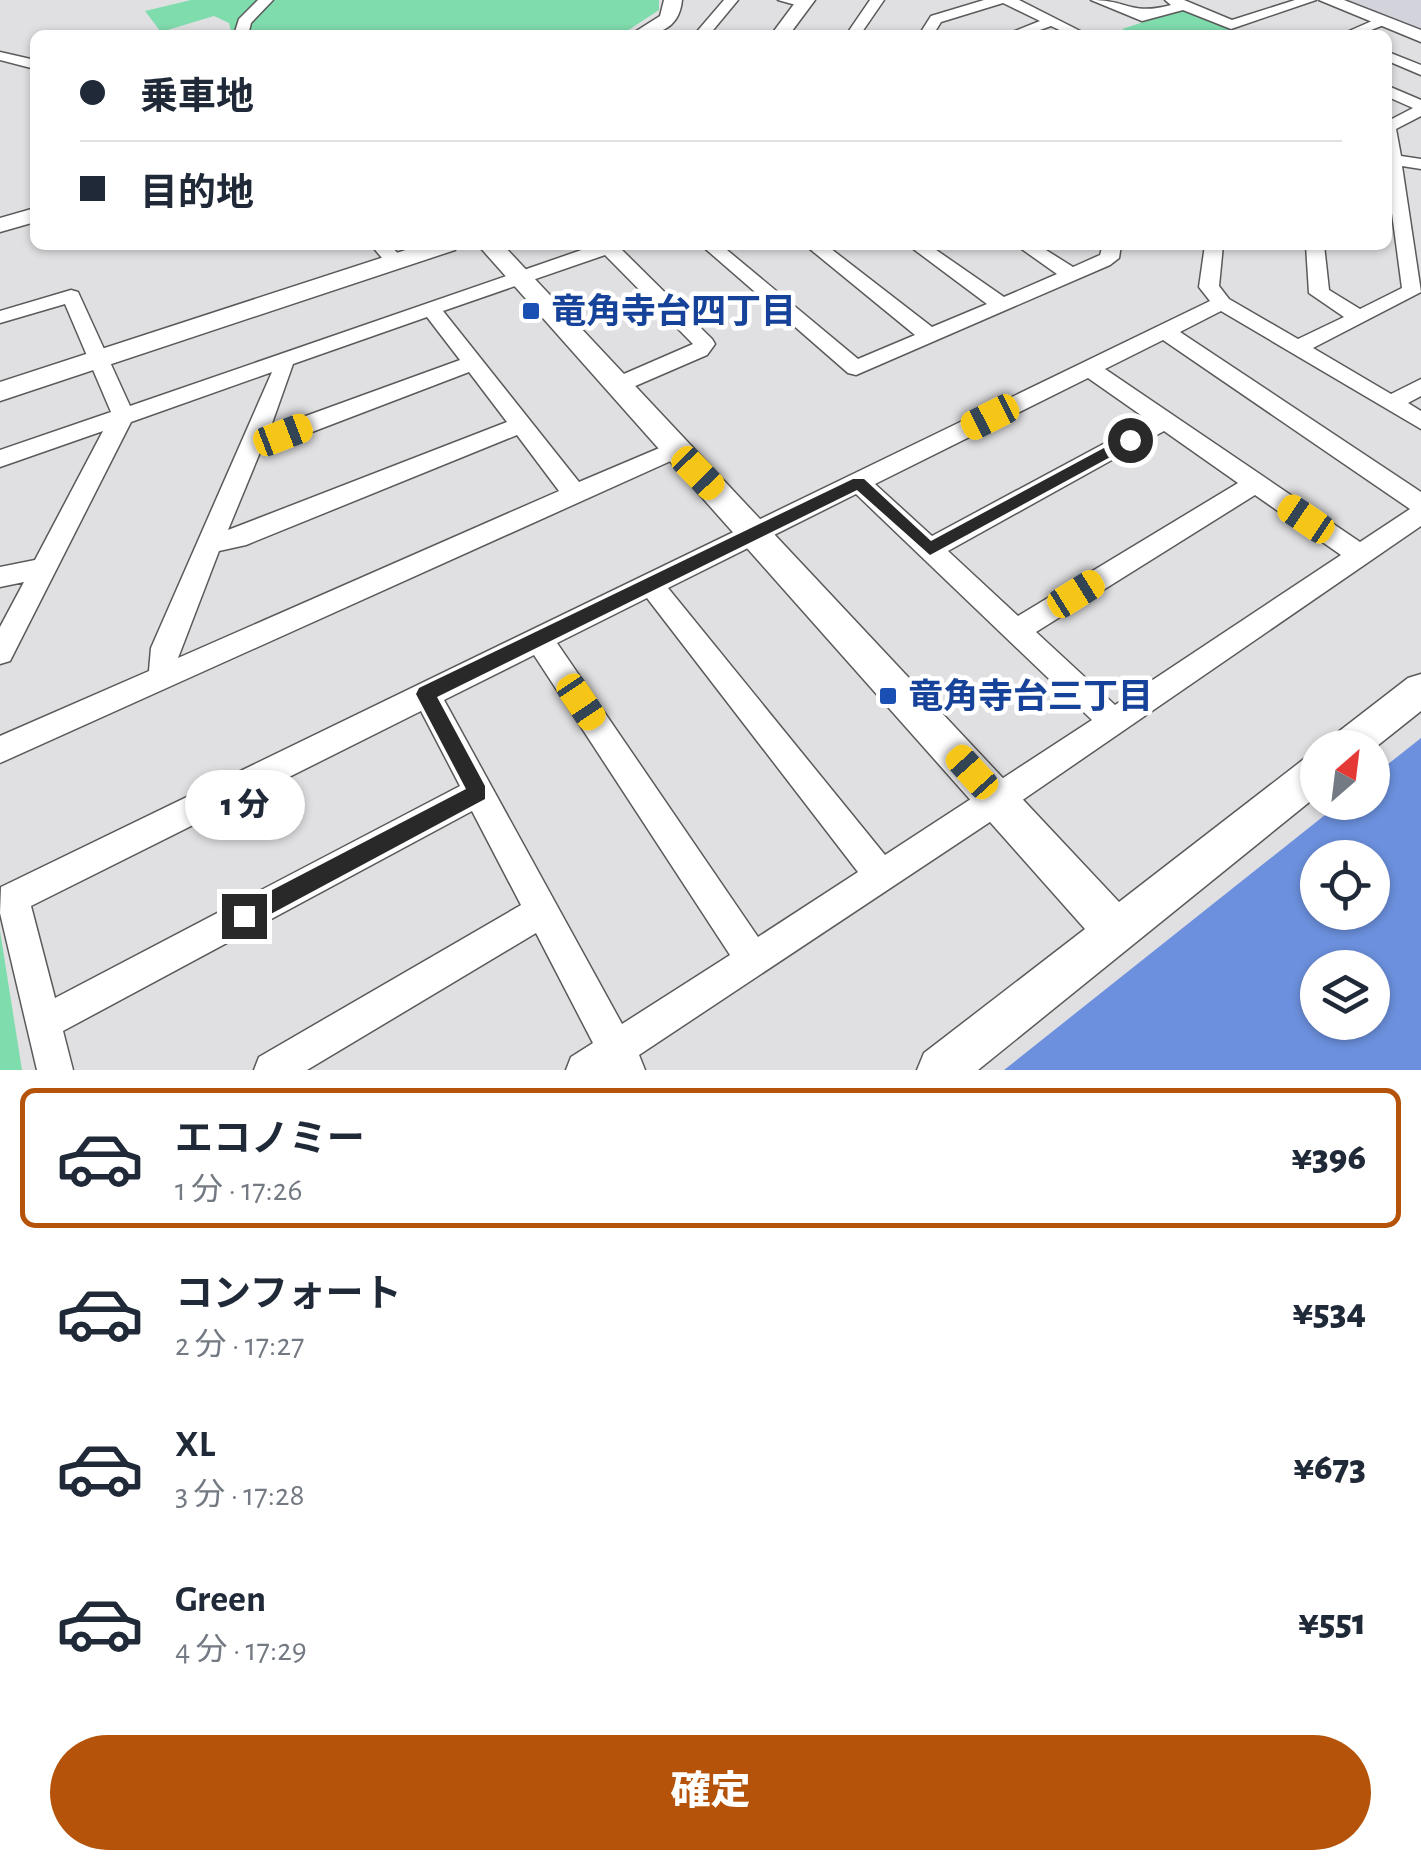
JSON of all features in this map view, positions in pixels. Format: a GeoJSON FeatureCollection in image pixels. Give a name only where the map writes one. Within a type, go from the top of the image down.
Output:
{"type":"FeatureCollection","features":[{"type":"Feature","properties":{"kind":"street"},"geometry":{"type":"LineString","coordinates":[[242,30],[244,22],[266,0]]}},
{"type":"Feature","properties":{"kind":"street"},"geometry":{"type":"LineString","coordinates":[[650,30],[665,22],[672,13],[674,0]]}},
{"type":"Feature","properties":{"kind":"street"},"geometry":{"type":"LineString","coordinates":[[705,30],[731,0]]}},
{"type":"Feature","properties":{"kind":"street"},"geometry":{"type":"LineString","coordinates":[[856,30],[876,0]]}},
{"type":"Feature","properties":{"kind":"street"},"geometry":{"type":"LineString","coordinates":[[929,30],[936,19],[998,0]]}},
{"type":"Feature","properties":{"kind":"street"},"geometry":{"type":"LineString","coordinates":[[1008,0],[1070,30]]}},
{"type":"Feature","properties":{"kind":"street"},"geometry":{"type":"LineString","coordinates":[[1098,0],[1142,17],[1178,3],[1231,25],[1309,0]]}},
{"type":"Feature","properties":{"kind":"street"},"geometry":{"type":"LineString","coordinates":[[1247,0],[1274,11]]}},
{"type":"Feature","properties":{"kind":"street"},"geometry":{"type":"LineString","coordinates":[[1328,0],[1421,36]]}},
{"type":"Feature","properties":{"kind":"street"},"geometry":{"type":"LineString","coordinates":[[783,30],[798,1]]}},
{"type":"Feature","properties":{"kind":"street"},"geometry":{"type":"LineString","coordinates":[[1359,30],[1381,21]]}},
{"type":"Feature","properties":{"kind":"street"},"geometry":{"type":"LineString","coordinates":[[1028,30],[1053,22]]}},
{"type":"Feature","properties":{"kind":"street"},"geometry":{"type":"LineString","coordinates":[[0,56],[30,65]]}},
{"type":"Feature","properties":{"kind":"street"},"geometry":{"type":"LineString","coordinates":[[1392,58],[1421,70]]}},
{"type":"Feature","properties":{"kind":"street"},"geometry":{"type":"LineString","coordinates":[[1392,93],[1421,108]]}},
{"type":"Feature","properties":{"kind":"street"},"geometry":{"type":"LineString","coordinates":[[1392,125],[1421,108]]}},
{"type":"Feature","properties":{"kind":"street"},"geometry":{"type":"LineString","coordinates":[[1392,159],[1421,164]]}},
{"type":"Feature","properties":{"kind":"street"},"geometry":{"type":"LineString","coordinates":[[1298,347],[1412,291],[1413,236],[1394,205]]}},
{"type":"Feature","properties":{"kind":"street"},"geometry":{"type":"LineString","coordinates":[[0,225],[30,216]]}},
{"type":"Feature","properties":{"kind":"street"},"geometry":{"type":"LineString","coordinates":[[495,250],[1115,930]]}},
{"type":"Feature","properties":{"kind":"street"},"geometry":{"type":"LineString","coordinates":[[0,478],[7,456],[600,250]]}},
{"type":"Feature","properties":{"kind":"street"},"geometry":{"type":"LineString","coordinates":[[615,250],[705,344],[700,350],[618,385]]}},
{"type":"Feature","properties":{"kind":"street"},"geometry":{"type":"LineString","coordinates":[[716,250],[850,367],[863,367],[1004,306],[1109,258],[1111,250]]}},
{"type":"Feature","properties":{"kind":"street"},"geometry":{"type":"LineString","coordinates":[[820,250],[931,337]]}},
{"type":"Feature","properties":{"kind":"street"},"geometry":{"type":"LineString","coordinates":[[924,250],[1004,306]]}},
{"type":"Feature","properties":{"kind":"street"},"geometry":{"type":"LineString","coordinates":[[1033,250],[1072,275]]}},
{"type":"Feature","properties":{"kind":"street"},"geometry":{"type":"LineString","coordinates":[[1213,250],[1209,286],[1222,303],[1421,421]]}},
{"type":"Feature","properties":{"kind":"street"},"geometry":{"type":"LineString","coordinates":[[1316,250],[1320,293],[1359,317]]}},
{"type":"Feature","properties":{"kind":"street"},"geometry":{"type":"LineString","coordinates":[[0,392],[388,253]]}},
{"type":"Feature","properties":{"kind":"street"},"geometry":{"type":"LineString","coordinates":[[0,317],[71,296],[123,416],[0,653]]}},
{"type":"Feature","properties":{"kind":"street"},"geometry":{"type":"LineString","coordinates":[[55,1070],[12,898],[1222,303]]}},
{"type":"Feature","properties":{"kind":"street"},"geometry":{"type":"LineString","coordinates":[[431,309],[575,494]]}},
{"type":"Feature","properties":{"kind":"street"},"geometry":{"type":"LineString","coordinates":[[1164,331],[1421,504]]}},
{"type":"Feature","properties":{"kind":"street"},"geometry":{"type":"LineString","coordinates":[[162,678],[165,648],[283,370],[282,362]]}},
{"type":"Feature","properties":{"kind":"street"},"geometry":{"type":"LineString","coordinates":[[254,438],[283,435],[472,363]]}},
{"type":"Feature","properties":{"kind":"street"},"geometry":{"type":"LineString","coordinates":[[1088,368],[1358,554]]}},
{"type":"Feature","properties":{"kind":"street"},"geometry":{"type":"LineString","coordinates":[[1392,403],[1421,386]]}},
{"type":"Feature","properties":{"kind":"street"},"geometry":{"type":"LineString","coordinates":[[930,549],[1164,421]]}},
{"type":"Feature","properties":{"kind":"street"},"geometry":{"type":"LineString","coordinates":[[210,544],[238,538],[520,424]]}},
{"type":"Feature","properties":{"kind":"street"},"geometry":{"type":"LineString","coordinates":[[0,750],[676,449]]}},
{"type":"Feature","properties":{"kind":"street"},"geometry":{"type":"LineString","coordinates":[[858,483],[1111,720]]}},
{"type":"Feature","properties":{"kind":"street"},"geometry":{"type":"LineString","coordinates":[[1016,631],[1255,484]]}},
{"type":"Feature","properties":{"kind":"street"},"geometry":{"type":"LineString","coordinates":[[584,1070],[621,1060],[753,959],[1421,514]]}},
{"type":"Feature","properties":{"kind":"street"},"geometry":{"type":"LineString","coordinates":[[0,577],[44,568]]}},
{"type":"Feature","properties":{"kind":"street"},"geometry":{"type":"LineString","coordinates":[[649,582],[881,876]]}},
{"type":"Feature","properties":{"kind":"street"},"geometry":{"type":"LineString","coordinates":[[538,638],[753,959]]}},
{"type":"Feature","properties":{"kind":"street"},"geometry":{"type":"LineString","coordinates":[[1370,730],[1421,690]]}},
{"type":"Feature","properties":{"kind":"street"},"geometry":{"type":"LineString","coordinates":[[426,694],[621,1060]]}},
{"type":"Feature","properties":{"kind":"street"},"geometry":{"type":"LineString","coordinates":[[940,1070],[1300,785]]}},
{"type":"Feature","properties":{"kind":"street"},"geometry":{"type":"LineString","coordinates":[[43,1022],[478,792]]}},
{"type":"Feature","properties":{"kind":"street"},"geometry":{"type":"LineString","coordinates":[[272,1070],[542,912]]}},
{"type":"Feature","properties":{"kind":"shaded area"},"geometry":{"type":"Polygon","coordinates":[[[1349,0],[1421,0],[1421,31],[1345,1],[1349,0]]]}},
{"type":"Feature","properties":{"kind":"green space"},"geometry":{"type":"Polygon","coordinates":[[[191,0],[659,0],[659,10],[629,30],[231,30],[229,23],[214,16],[159,30],[145,11],[191,0]]]}},
{"type":"Feature","properties":{"kind":"green space"},"geometry":{"type":"Polygon","coordinates":[[[1184,9],[1234,30],[1124,30],[1184,9]]]}},
{"type":"Feature","properties":{"kind":"green space"},"geometry":{"type":"Polygon","coordinates":[[[0,931],[22,1070],[0,1070],[0,931]]]}},
{"type":"Feature","properties":{"kind":"water"},"geometry":{"type":"Polygon","coordinates":[[[1421,738],[1421,1070],[1004,1070],[1319,820],[1390,820],[1390,763],[1421,738]]]}},
{"type":"Feature","properties":{"kind":"place","name":"竜角寺台四丁目"},"geometry":{"type":"Point","coordinates":[531,311]}},
{"type":"Feature","properties":{"kind":"place","name":"竜角寺台三丁目"},"geometry":{"type":"Point","coordinates":[888,696]}},
{"type":"Feature","properties":{"kind":"route"},"geometry":{"type":"LineString","coordinates":[[244,916],[478,792],[426,694],[858,483],[930,549],[1130,440]]}}]}
